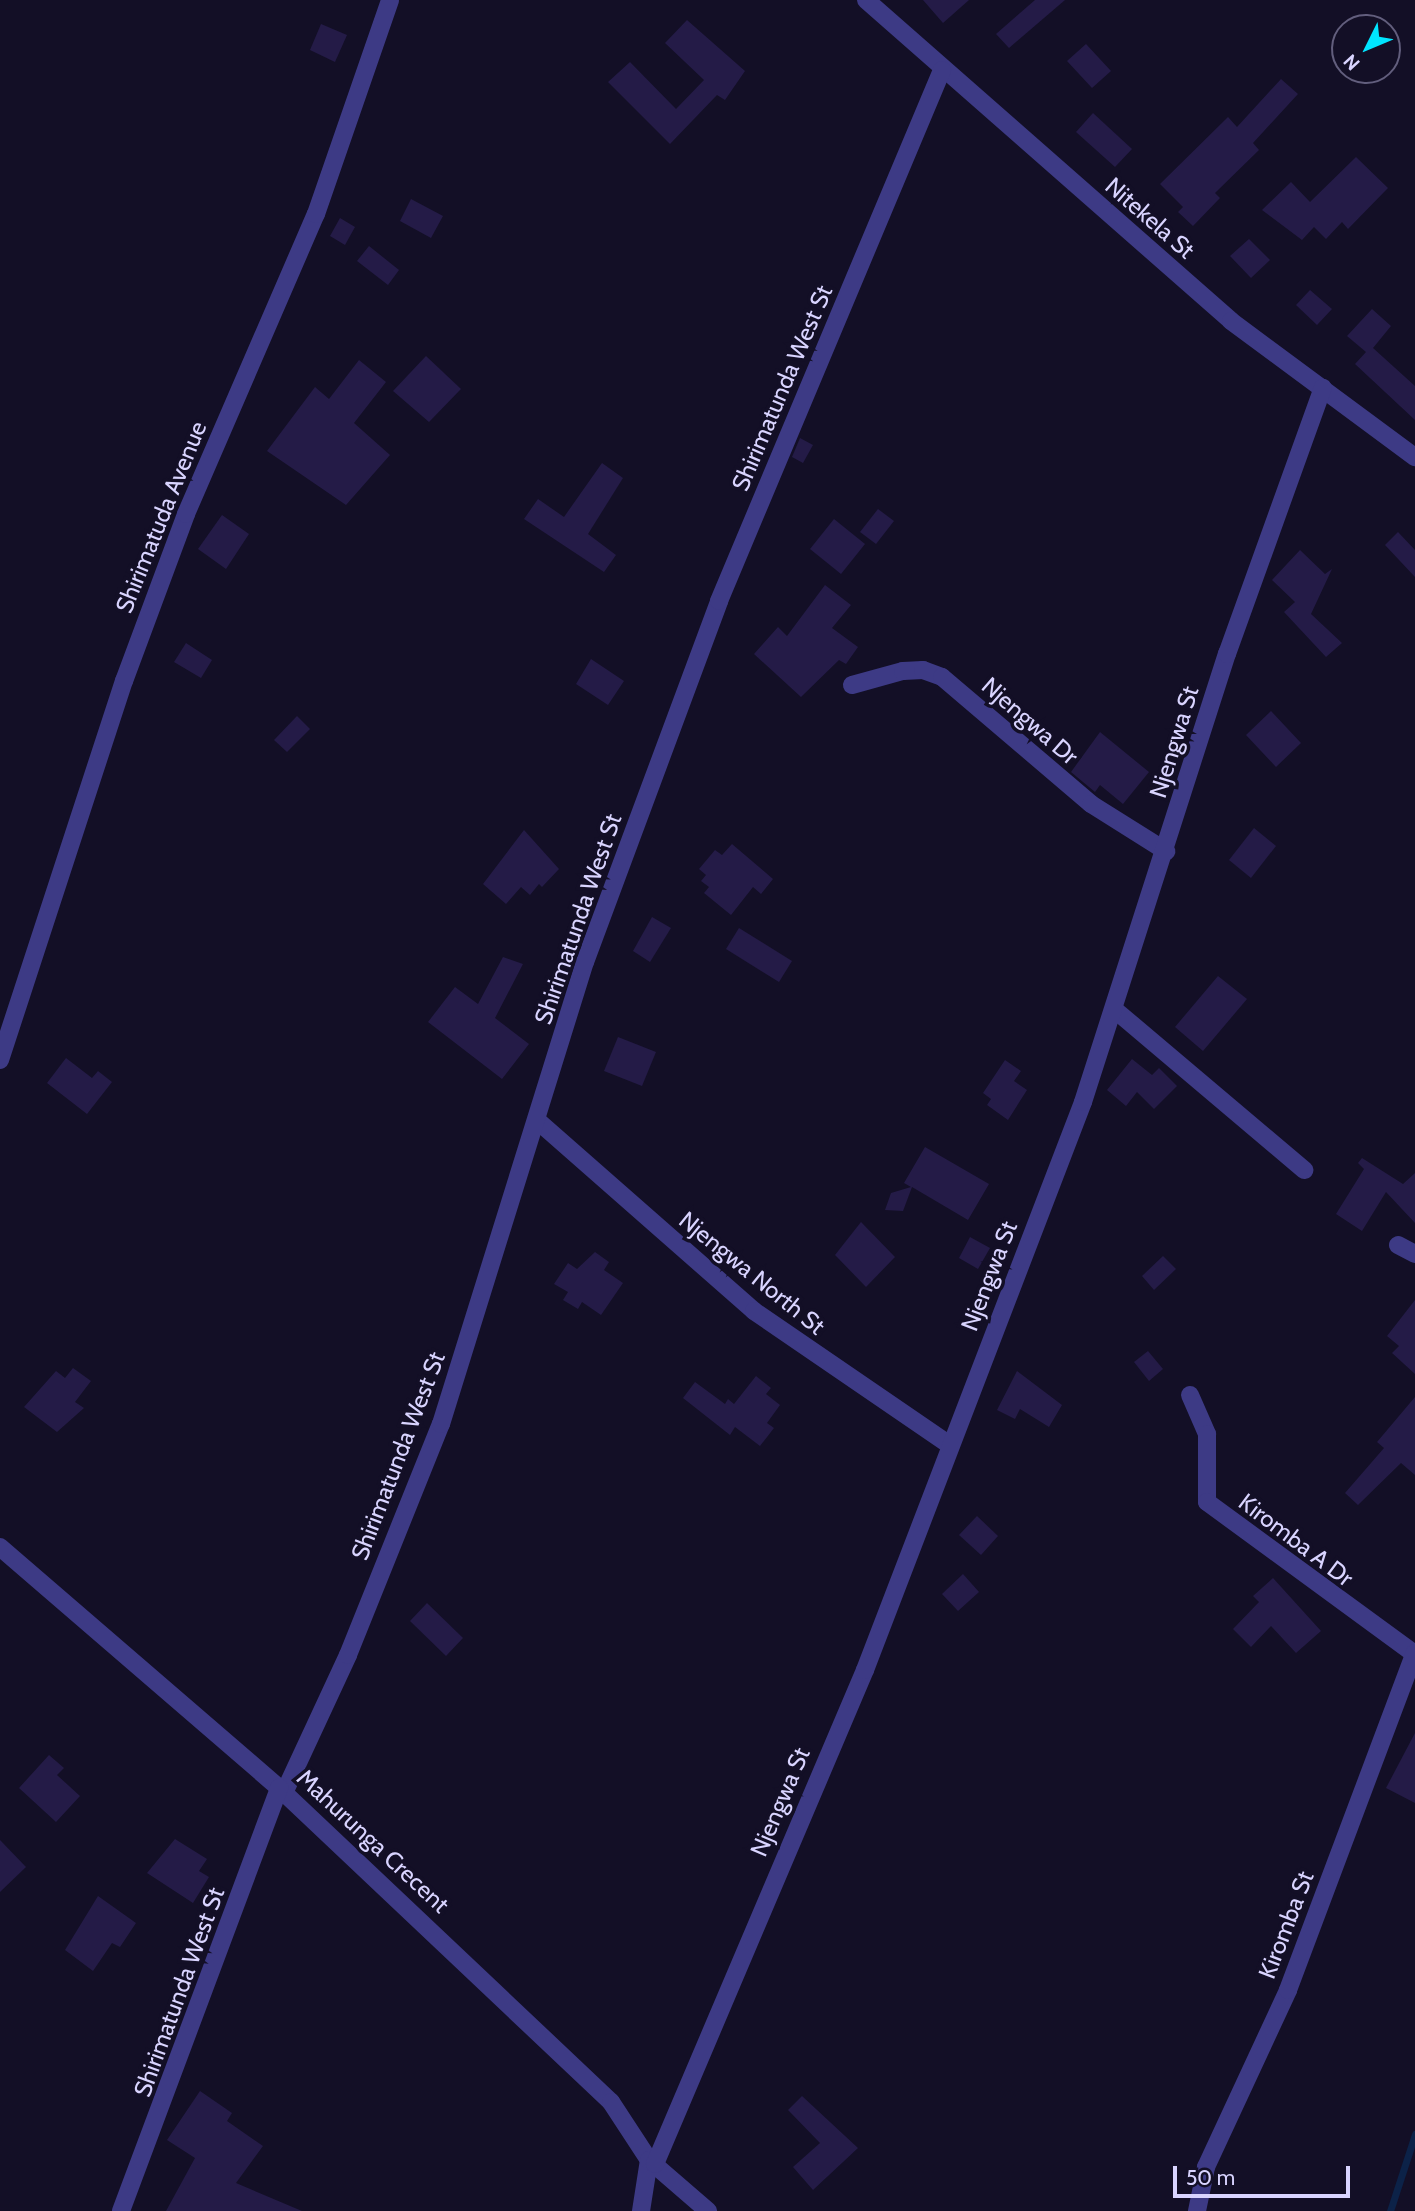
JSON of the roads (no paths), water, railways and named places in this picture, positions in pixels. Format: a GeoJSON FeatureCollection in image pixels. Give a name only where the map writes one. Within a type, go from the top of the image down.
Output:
{"type":"FeatureCollection","features":[{"type":"Feature","properties":{"kind":"street","name":"Shirimatuda Avenue"},"geometry":{"type":"LineString","coordinates":[[0,1060],[124,681],[186,514],[316,214],[390,0]]}},
{"type":"Feature","properties":{"kind":"street","name":"Nitekela St"},"geometry":{"type":"LineString","coordinates":[[866,0],[942,70],[1231,321],[1415,457]]}},
{"type":"Feature","properties":{"kind":"street","name":"Shirimatunda West St"},"geometry":{"type":"LineString","coordinates":[[121,2211],[282,1790],[348,1655],[441,1424],[539,1122],[585,962],[719,601],[942,70]]}},
{"type":"Feature","properties":{"kind":"street","name":"Njengwa St"},"geometry":{"type":"LineString","coordinates":[[652,2162],[865,1670],[948,1444],[1115,1010],[1227,654],[1322,388]]}},
{"type":"Feature","properties":{"kind":"street","name":"Njengwa Dr"},"geometry":{"type":"LineString","coordinates":[[852,685],[903,671],[923,670],[942,677],[1091,804],[1166,851]]}},
{"type":"Feature","properties":{"kind":"street"},"geometry":{"type":"LineString","coordinates":[[1115,1010],[1304,1170]]}},
{"type":"Feature","properties":{"kind":"street","name":"Njengwa North St"},"geometry":{"type":"LineString","coordinates":[[539,1122],[754,1311],[948,1444]]}},
{"type":"Feature","properties":{"kind":"street"},"geometry":{"type":"LineString","coordinates":[[1398,1245],[1415,1254]]}},
{"type":"Feature","properties":{"kind":"street","name":"Kiromba A Dr"},"geometry":{"type":"LineString","coordinates":[[1190,1395],[1207,1434],[1207,1502],[1415,1654]]}},
{"type":"Feature","properties":{"kind":"street","name":"Mahurunga Crecent"},"geometry":{"type":"LineString","coordinates":[[0,1547],[282,1790],[550,2040],[611,2102],[652,2162],[708,2211]]}},
{"type":"Feature","properties":{"kind":"street","name":"Kiromba St"},"geometry":{"type":"LineString","coordinates":[[1197,2211],[1206,2167],[1288,1990],[1415,1654]]}},
{"type":"Feature","properties":{"kind":"street"},"geometry":{"type":"LineString","coordinates":[[640,2211],[652,2162]]}},
{"type":"Feature","properties":{"kind":"waterway"},"geometry":{"type":"LineString","coordinates":[[1390,2211],[1415,2134]]}}]}
